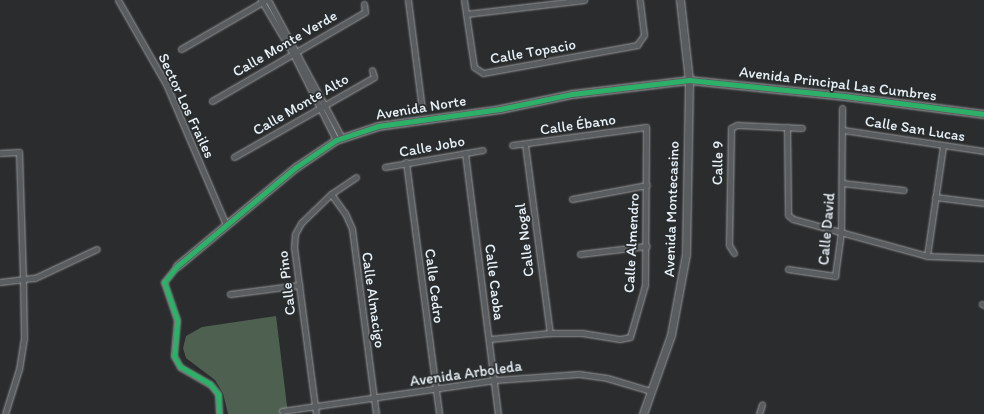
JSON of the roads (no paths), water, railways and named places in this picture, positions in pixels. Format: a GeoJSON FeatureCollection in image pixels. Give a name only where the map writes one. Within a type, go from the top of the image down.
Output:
{"type":"FeatureCollection","features":[{"type":"Feature","properties":{"kind":"street","name":"Sector Los Frailes"},"geometry":{"type":"LineString","coordinates":[[118,0],[166,84],[226,225]]}},
{"type":"Feature","properties":{"kind":"street"},"geometry":{"type":"LineString","coordinates":[[181,49],[264,0],[295,53],[339,139]]}},
{"type":"Feature","properties":{"kind":"street"},"geometry":{"type":"LineString","coordinates":[[408,0],[422,109]]}},
{"type":"Feature","properties":{"kind":"street","name":"Calle Topacio"},"geometry":{"type":"LineString","coordinates":[[464,0],[474,67],[483,73],[640,44],[644,35],[640,0]]}},
{"type":"Feature","properties":{"kind":"street"},"geometry":{"type":"LineString","coordinates":[[466,14],[584,0]]}},
{"type":"Feature","properties":{"kind":"street","name":"Avenida Montecasino"},"geometry":{"type":"LineString","coordinates":[[643,414],[671,335],[686,254],[689,80],[680,0]]}},
{"type":"Feature","properties":{"kind":"street","name":"Calle Monte Verde"},"geometry":{"type":"LineString","coordinates":[[212,101],[365,12],[364,4]]}},
{"type":"Feature","properties":{"kind":"street","name":"Calle Monte Alto"},"geometry":{"type":"LineString","coordinates":[[234,157],[374,77],[372,70]]}},
{"type":"Feature","properties":{"kind":"street","name":"Avenida Norte"},"geometry":{"type":"LineString","coordinates":[[177,266],[296,167],[339,139],[366,129],[395,123],[500,109],[572,94],[689,80]]}},
{"type":"Feature","properties":{"kind":"street","name":"Avenida Principal Las Cumbres"},"geometry":{"type":"LineString","coordinates":[[689,80],[844,96],[984,114]]}},
{"type":"Feature","properties":{"kind":"street","name":"Calle David"},"geometry":{"type":"LineString","coordinates":[[788,269],[835,276],[841,232],[842,108]]}},
{"type":"Feature","properties":{"kind":"street","name":"Calle 9"},"geometry":{"type":"LineString","coordinates":[[734,253],[729,245],[731,128],[737,125],[787,127]]}},
{"type":"Feature","properties":{"kind":"street","name":"Calle Ébano"},"geometry":{"type":"LineString","coordinates":[[512,145],[646,127]]}},
{"type":"Feature","properties":{"kind":"street","name":"Calle Almendro"},"geometry":{"type":"LineString","coordinates":[[490,339],[550,333],[582,333],[620,339],[630,337],[646,285],[646,127]]}},
{"type":"Feature","properties":{"kind":"street"},"geometry":{"type":"LineString","coordinates":[[802,128],[787,127],[788,215],[798,221],[927,256],[984,258]]}},
{"type":"Feature","properties":{"kind":"street","name":"Calle San Lucas"},"geometry":{"type":"LineString","coordinates":[[843,130],[984,151]]}},
{"type":"Feature","properties":{"kind":"street","name":"Calle Nogal"},"geometry":{"type":"LineString","coordinates":[[525,144],[550,333]]}},
{"type":"Feature","properties":{"kind":"street"},"geometry":{"type":"LineString","coordinates":[[927,256],[943,146]]}},
{"type":"Feature","properties":{"kind":"street","name":"Calle Jobo"},"geometry":{"type":"LineString","coordinates":[[385,167],[406,162],[483,150]]}},
{"type":"Feature","properties":{"kind":"street"},"geometry":{"type":"LineString","coordinates":[[0,153],[19,152],[24,281],[24,338],[19,369],[5,414]]}},
{"type":"Feature","properties":{"kind":"street","name":"Calle Caoba"},"geometry":{"type":"LineString","coordinates":[[465,153],[490,339],[498,414]]}},
{"type":"Feature","properties":{"kind":"street","name":"Calle Cedro"},"geometry":{"type":"LineString","coordinates":[[406,162],[439,414]]}},
{"type":"Feature","properties":{"kind":"street","name":"Calle Pino"},"geometry":{"type":"LineString","coordinates":[[316,414],[298,285],[294,248],[295,234],[301,223],[331,194],[356,177]]}},
{"type":"Feature","properties":{"kind":"street"},"geometry":{"type":"LineString","coordinates":[[842,183],[904,190]]}},
{"type":"Feature","properties":{"kind":"street"},"geometry":{"type":"LineString","coordinates":[[572,199],[647,185]]}},
{"type":"Feature","properties":{"kind":"street","name":"Calle Almacigo"},"geometry":{"type":"LineString","coordinates":[[331,194],[345,213],[352,229],[376,414]]}},
{"type":"Feature","properties":{"kind":"street"},"geometry":{"type":"LineString","coordinates":[[935,196],[984,203]]}},
{"type":"Feature","properties":{"kind":"street"},"geometry":{"type":"LineString","coordinates":[[580,254],[647,246]]}},
{"type":"Feature","properties":{"kind":"street"},"geometry":{"type":"LineString","coordinates":[[0,282],[24,281],[97,249]]}},
{"type":"Feature","properties":{"kind":"street"},"geometry":{"type":"LineString","coordinates":[[177,266],[164,282],[177,320],[174,356],[180,367],[210,384],[218,394],[218,414]]}},
{"type":"Feature","properties":{"kind":"street"},"geometry":{"type":"LineString","coordinates":[[230,294],[298,285]]}},
{"type":"Feature","properties":{"kind":"street","name":"Avenida Arboleda"},"geometry":{"type":"LineString","coordinates":[[282,411],[374,399],[495,380],[579,374],[607,378],[651,392]]}},
{"type":"Feature","properties":{"kind":"street"},"geometry":{"type":"LineString","coordinates":[[759,414],[762,404]]}}]}
